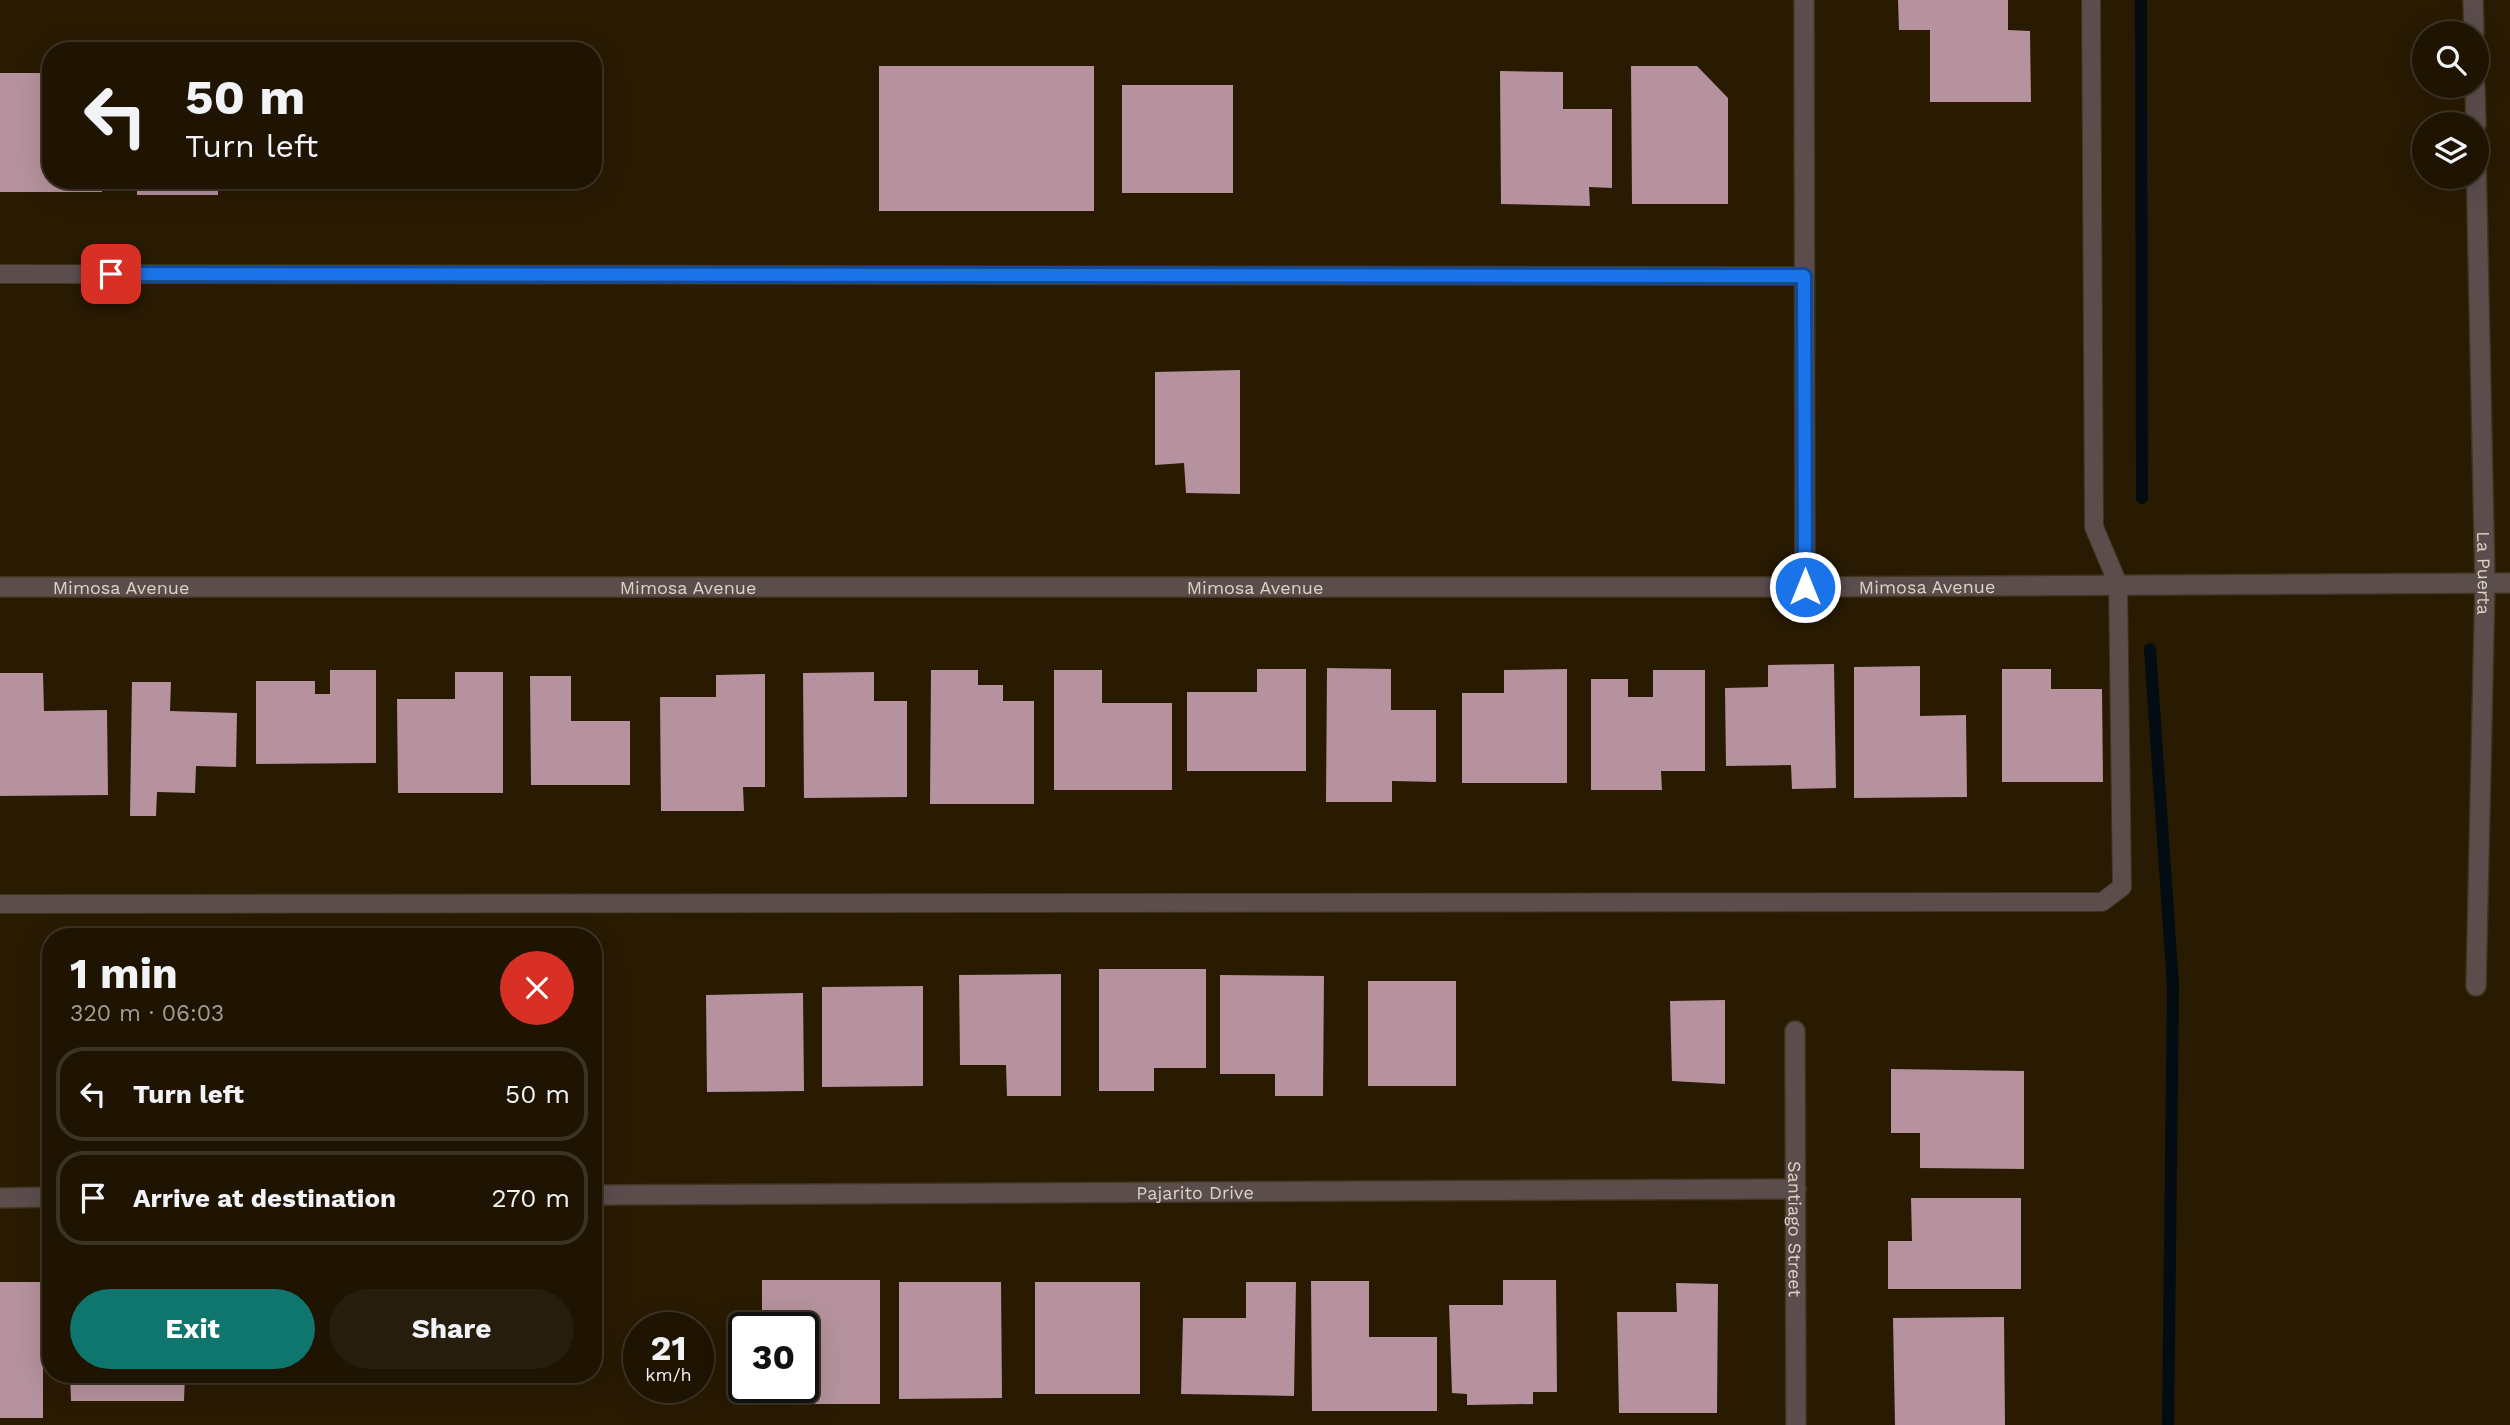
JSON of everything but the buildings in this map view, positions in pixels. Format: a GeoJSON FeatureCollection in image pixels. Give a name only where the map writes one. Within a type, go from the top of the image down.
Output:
{"type":"FeatureCollection","features":[{"type":"Feature","properties":{"kind":"street"},"geometry":{"type":"LineString","coordinates":[[1804,0],[1805,587]]}},
{"type":"Feature","properties":{"kind":"street"},"geometry":{"type":"LineString","coordinates":[[2473,0],[2474,21]]}},
{"type":"Feature","properties":{"kind":"street","name":"La Puerta"},"geometry":{"type":"LineString","coordinates":[[2476,986],[2485,583],[2477,189]]}},
{"type":"Feature","properties":{"kind":"street","name":"Mimosa Avenue"},"geometry":{"type":"LineString","coordinates":[[0,587],[1805,587],[2510,583]]}},
{"type":"Feature","properties":{"kind":"street","name":"Santiago Street"},"geometry":{"type":"LineString","coordinates":[[1795,1031],[1796,1425]]}},
{"type":"Feature","properties":{"kind":"street","name":"Pajarito Drive"},"geometry":{"type":"LineString","coordinates":[[602,1195],[1796,1189]]}},
{"type":"Feature","properties":{"kind":"street"},"geometry":{"type":"LineString","coordinates":[[0,1198],[42,1197]]}},
{"type":"Feature","properties":{"kind":"lane"},"geometry":{"type":"LineString","coordinates":[[0,904],[2102,902],[2122,887],[2118,584],[2094,527],[2091,0]]}},
{"type":"Feature","properties":{"kind":"lane"},"geometry":{"type":"LineString","coordinates":[[0,274],[1804,276]]}},
{"type":"Feature","properties":{"kind":"waterway"},"geometry":{"type":"LineString","coordinates":[[2141,0],[2142,498]]}},
{"type":"Feature","properties":{"kind":"waterway"},"geometry":{"type":"LineString","coordinates":[[2150,649],[2173,986],[2168,1425]]}},
{"type":"Feature","properties":{"kind":"route"},"geometry":{"type":"LineString","coordinates":[[111,274],[1804,276],[1805,587]]}}]}
